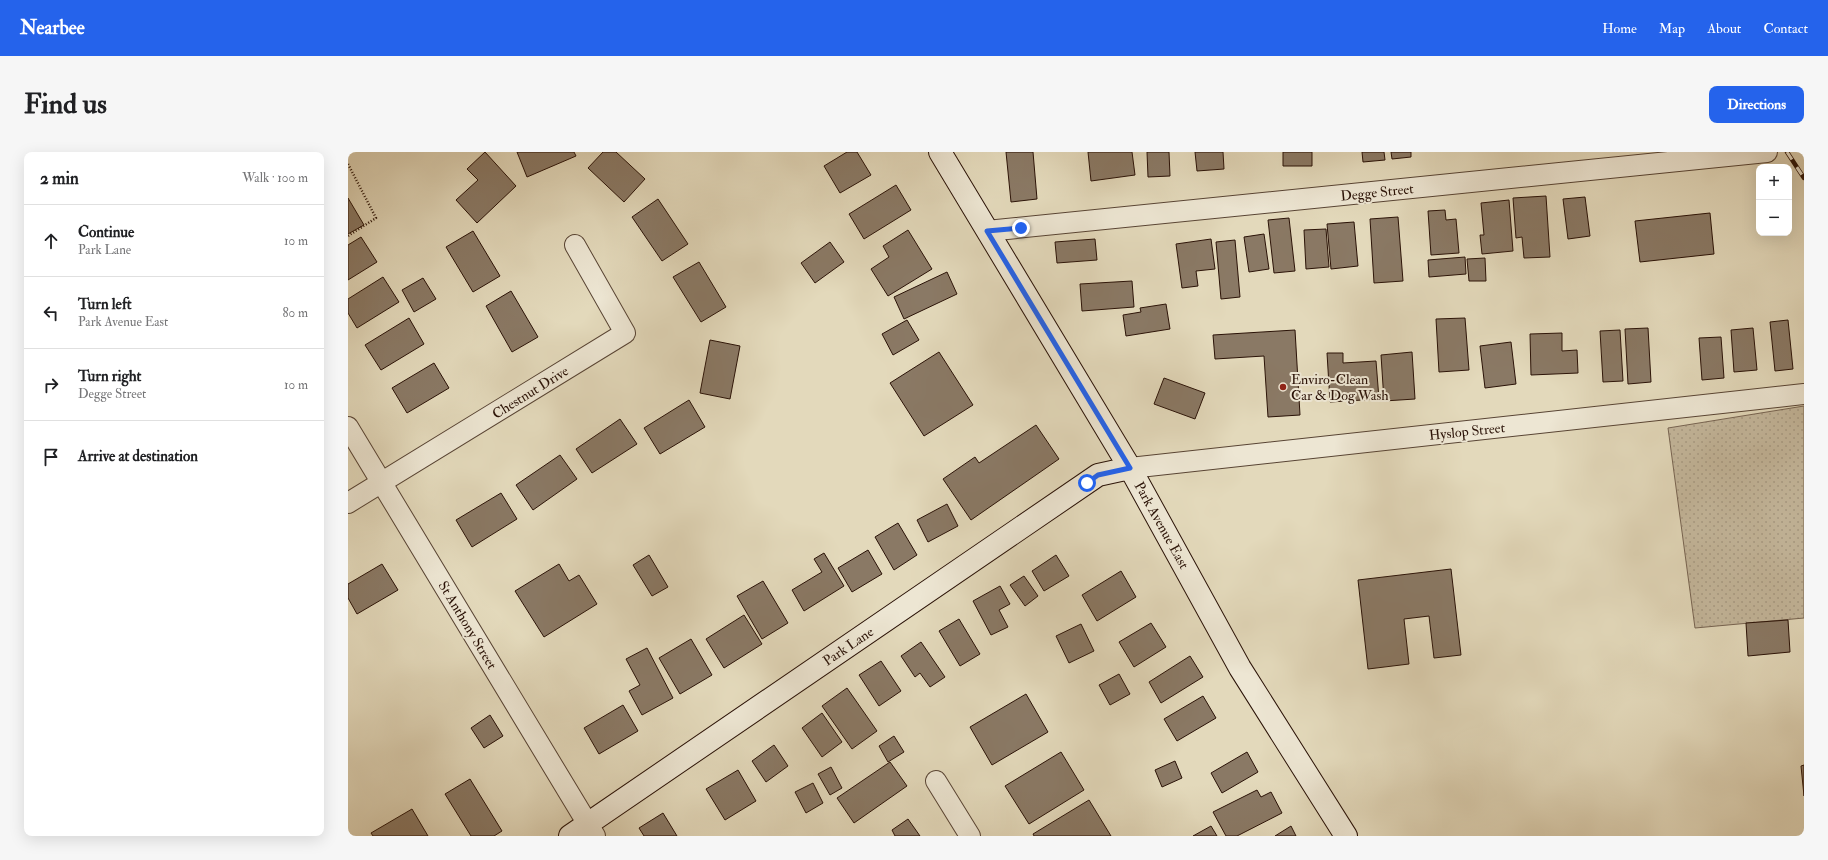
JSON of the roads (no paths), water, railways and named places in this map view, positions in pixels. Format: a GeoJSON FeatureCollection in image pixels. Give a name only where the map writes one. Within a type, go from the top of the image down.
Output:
{"type":"FeatureCollection","features":[{"type":"Feature","properties":{"kind":"main road","name":"Park Avenue East"},"geometry":{"type":"LineString","coordinates":[[940,152],[1130,468],[1240,668],[1346,836]]}},
{"type":"Feature","properties":{"kind":"main road","name":"Park Lane"},"geometry":{"type":"LineString","coordinates":[[584,832],[1098,475],[1130,468]]}},
{"type":"Feature","properties":{"kind":"street","name":"Degge Street"},"geometry":{"type":"LineString","coordinates":[[987,231],[1767,152]]}},
{"type":"Feature","properties":{"kind":"street","name":"Chestnut Drive"},"geometry":{"type":"LineString","coordinates":[[348,503],[382,484],[625,333],[575,245]]}},
{"type":"Feature","properties":{"kind":"street","name":"Hyslop Street"},"geometry":{"type":"LineString","coordinates":[[1130,468],[1804,394]]}},
{"type":"Feature","properties":{"kind":"street","name":"St Anthony Street"},"geometry":{"type":"LineString","coordinates":[[348,426],[584,832]]}},
{"type":"Feature","properties":{"kind":"street"},"geometry":{"type":"LineString","coordinates":[[936,781],[970,836]]}},
{"type":"Feature","properties":{"kind":"railway"},"geometry":{"type":"LineString","coordinates":[[1787,152],[1804,178]]}},
{"type":"Feature","properties":{"kind":"place","name":"Enviro-Clean Car & Dog Wash"},"geometry":{"type":"Point","coordinates":[1283,387]}}]}
